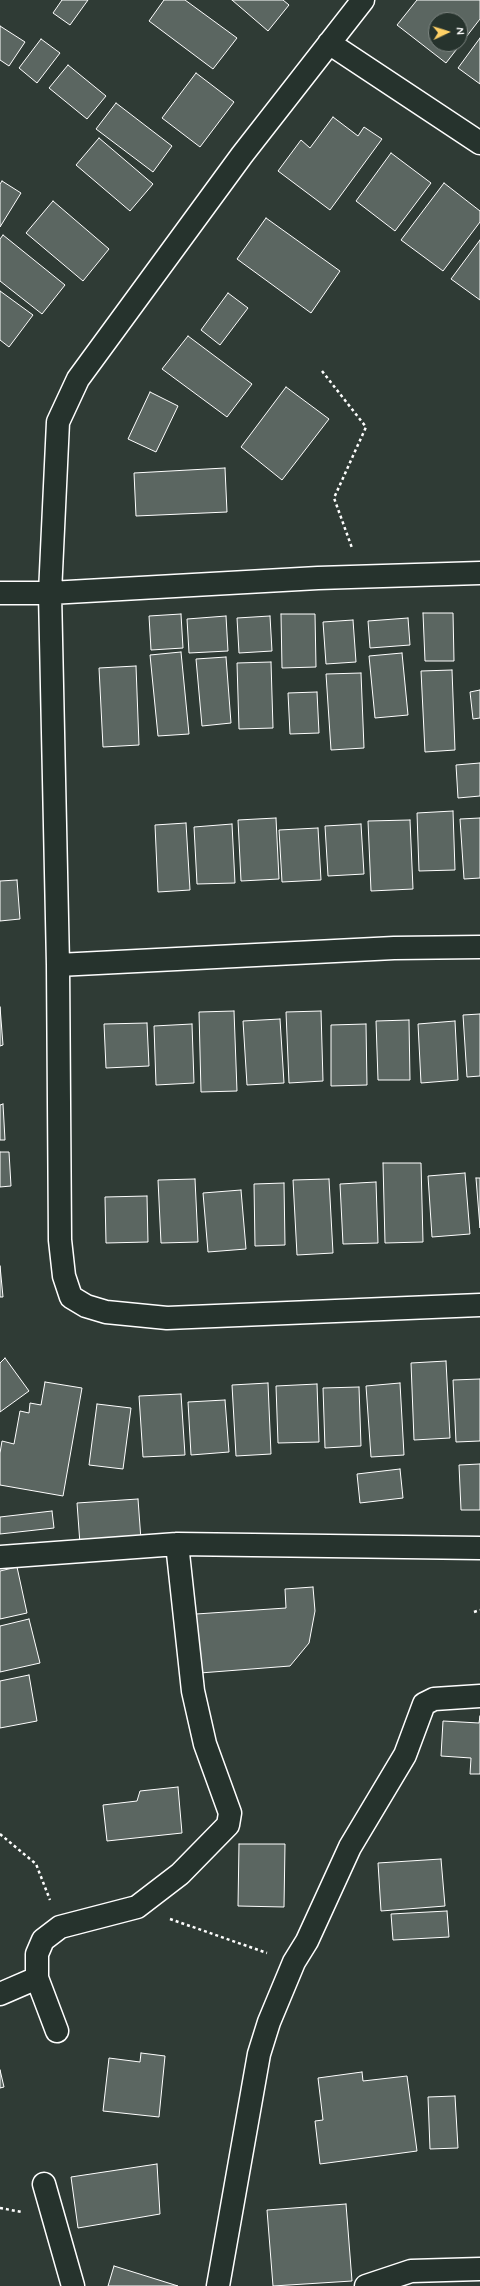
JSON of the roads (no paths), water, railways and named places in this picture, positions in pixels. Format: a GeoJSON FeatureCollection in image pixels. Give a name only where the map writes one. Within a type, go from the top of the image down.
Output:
{"type":"FeatureCollection","features":[{"type":"Feature","properties":{"kind":"street"},"geometry":{"type":"LineString","coordinates":[[363,0],[242,155],[78,379],[58,422],[50,593],[58,964],[60,1240],[64,1276],[71,1297],[86,1306],[106,1312],[167,1318],[480,1305]]}},
{"type":"Feature","properties":{"kind":"street"},"geometry":{"type":"LineString","coordinates":[[329,43],[480,143]]}},
{"type":"Feature","properties":{"kind":"street"},"geometry":{"type":"LineString","coordinates":[[0,593],[50,593],[362,577],[480,573]]}},
{"type":"Feature","properties":{"kind":"street"},"geometry":{"type":"LineString","coordinates":[[58,964],[394,948],[480,947]]}},
{"type":"Feature","properties":{"kind":"street"},"geometry":{"type":"LineString","coordinates":[[0,1557],[177,1544],[480,1548]]}},
{"type":"Feature","properties":{"kind":"street"},"geometry":{"type":"LineString","coordinates":[[58,2031],[37,1978],[37,1954],[43,1940],[60,1927],[137,1907],[180,1874],[220,1836],[228,1825],[230,1813],[205,1744],[193,1691],[177,1544]]}},
{"type":"Feature","properties":{"kind":"street"},"geometry":{"type":"LineString","coordinates":[[218,2286],[259,2054],[269,2022],[294,1962],[307,1941],[350,1847],[405,1755],[424,1704],[434,1699],[480,1696]]}},
{"type":"Feature","properties":{"kind":"street"},"geometry":{"type":"LineString","coordinates":[[0,1994],[37,1978]]}},
{"type":"Feature","properties":{"kind":"street"},"geometry":{"type":"LineString","coordinates":[[44,2184],[73,2286]]}},
{"type":"Feature","properties":{"kind":"street"},"geometry":{"type":"LineString","coordinates":[[366,2286],[411,2271],[480,2269]]}}]}
